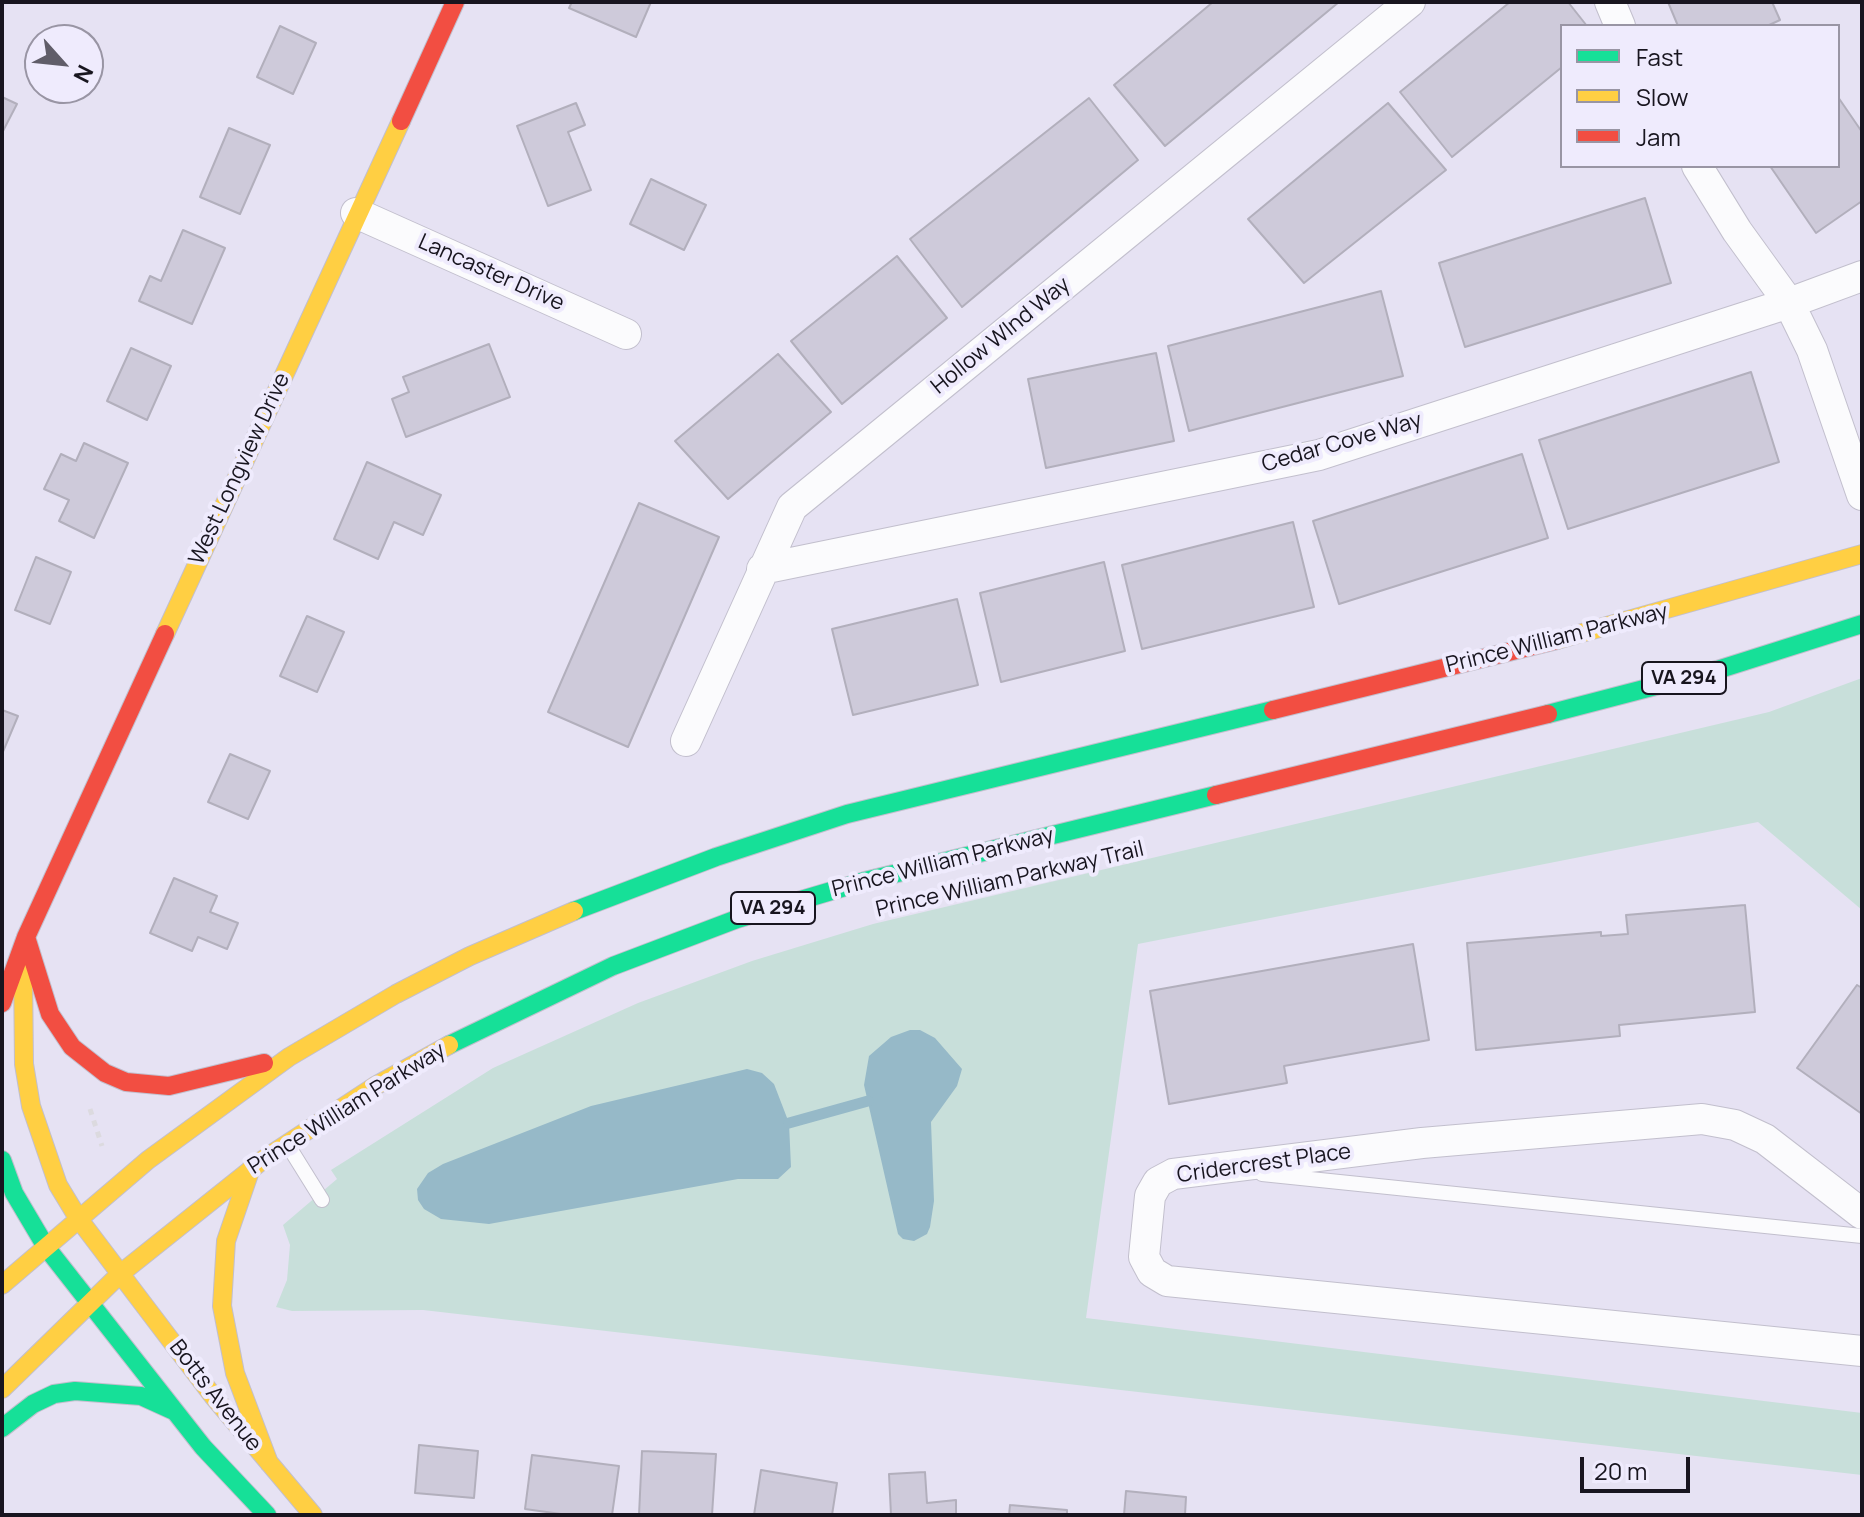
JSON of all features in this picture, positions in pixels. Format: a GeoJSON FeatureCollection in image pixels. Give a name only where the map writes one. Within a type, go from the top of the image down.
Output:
{"type":"FeatureCollection","features":[{"type":"Feature","properties":{"kind":"main road","name":"West Longview Drive"},"geometry":{"type":"LineString","coordinates":[[2,1003],[26,937],[455,2]]}},
{"type":"Feature","properties":{"kind":"main road","name":"Prince William Parkway"},"geometry":{"type":"LineString","coordinates":[[2,1285],[78,1218],[218,1106],[289,1057],[396,994],[499,943],[654,880],[785,833],[906,798],[1586,633],[1862,554]]}},
{"type":"Feature","properties":{"kind":"main road","name":"Prince William Parkway"},"geometry":{"type":"LineString","coordinates":[[2,1389],[120,1274],[251,1168],[287,1143],[375,1086],[491,1022],[613,966],[737,919],[865,881],[1687,678],[1862,624]]}},
{"type":"Feature","properties":{"kind":"main road","name":"West Longview Drive"},"geometry":{"type":"LineString","coordinates":[[26,937],[21,1020],[31,1106],[58,1185],[78,1218],[120,1274]]}},
{"type":"Feature","properties":{"kind":"main road"},"geometry":{"type":"LineString","coordinates":[[26,937],[35,975],[50,1014],[72,1047],[105,1073],[126,1082],[169,1086],[289,1057]]}},
{"type":"Feature","properties":{"kind":"main road"},"geometry":{"type":"LineString","coordinates":[[2,1160],[14,1193],[46,1247],[88,1303]]}},
{"type":"Feature","properties":{"kind":"main road"},"geometry":{"type":"LineString","coordinates":[[251,1168],[226,1241],[222,1306],[235,1373],[269,1463]]}},
{"type":"Feature","properties":{"kind":"main road","name":"Botts Avenue"},"geometry":{"type":"LineString","coordinates":[[120,1274],[313,1515]]}},
{"type":"Feature","properties":{"kind":"main road","name":"Botts Avenue"},"geometry":{"type":"LineString","coordinates":[[88,1303],[174,1411],[267,1515]]}},
{"type":"Feature","properties":{"kind":"main road"},"geometry":{"type":"LineString","coordinates":[[2,1428],[33,1404],[54,1394],[75,1391],[131,1394],[174,1411]]}},
{"type":"Feature","properties":{"kind":"street","name":"Hollow WInd Way"},"geometry":{"type":"LineString","coordinates":[[686,741],[792,507],[1410,2]]}},
{"type":"Feature","properties":{"kind":"street"},"geometry":{"type":"LineString","coordinates":[[1610,2],[1619,24]]}},
{"type":"Feature","properties":{"kind":"street"},"geometry":{"type":"LineString","coordinates":[[1698,168],[1737,231],[1789,303],[1812,350],[1862,495]]}},
{"type":"Feature","properties":{"kind":"street","name":"Lancaster Drive"},"geometry":{"type":"LineString","coordinates":[[356,213],[626,334]]}},
{"type":"Feature","properties":{"kind":"street","name":"Cedar Cove Way"},"geometry":{"type":"LineString","coordinates":[[762,569],[1319,455],[1789,303],[1862,276]]}},
{"type":"Feature","properties":{"kind":"street","name":"Cridercrest Place"},"geometry":{"type":"LineString","coordinates":[[1862,1214],[1765,1139],[1735,1125],[1702,1119],[1422,1143],[1173,1174],[1158,1182],[1150,1196],[1144,1257],[1152,1272],[1167,1281],[1862,1351]]}},
{"type":"Feature","properties":{"kind":"lane"},"geometry":{"type":"LineString","coordinates":[[287,1143],[322,1200]]}},
{"type":"Feature","properties":{"kind":"lane"},"geometry":{"type":"LineString","coordinates":[[1215,1169],[1862,1236]]}},
{"type":"Feature","properties":{"kind":"green space"},"geometry":{"type":"Polygon","coordinates":[[[1862,678],[1862,910],[1758,822],[1138,944],[1086,1318],[1862,1413],[1862,1475],[423,1310],[292,1311],[276,1307],[287,1280],[290,1245],[283,1225],[337,1179],[331,1170],[493,1068],[638,1003],[752,961],[873,924],[1769,712],[1862,678]]]}},
{"type":"Feature","properties":{"kind":"water"},"geometry":{"type":"Polygon","coordinates":[[[920,1030],[935,1038],[962,1069],[957,1086],[931,1122],[934,1201],[927,1234],[914,1241],[903,1239],[898,1234],[864,1085],[869,1056],[891,1037],[920,1030]]]}},
{"type":"Feature","properties":{"kind":"water"},"geometry":{"type":"Polygon","coordinates":[[[747,1069],[762,1073],[774,1084],[789,1123],[791,1167],[778,1179],[738,1179],[489,1224],[441,1219],[424,1209],[418,1200],[417,1189],[428,1173],[443,1164],[591,1106],[747,1069]]]}},
{"type":"Feature","properties":{"kind":"building"},"geometry":{"type":"Polygon","coordinates":[[[572,2],[651,2],[636,37],[569,8],[572,2]]]}},
{"type":"Feature","properties":{"kind":"building"},"geometry":{"type":"Polygon","coordinates":[[[1213,2],[1339,2],[1165,146],[1114,85],[1213,2]]]}},
{"type":"Feature","properties":{"kind":"building"},"geometry":{"type":"Polygon","coordinates":[[[1510,2],[1568,2],[1585,24],[1560,24],[1560,69],[1452,157],[1400,92],[1510,2]]]}},
{"type":"Feature","properties":{"kind":"building"},"geometry":{"type":"Polygon","coordinates":[[[1668,2],[1772,2],[1780,20],[1771,24],[1677,24],[1668,2]]]}},
{"type":"Feature","properties":{"kind":"building"},"geometry":{"type":"Polygon","coordinates":[[[280,26],[316,43],[293,94],[257,77],[280,26]]]}},
{"type":"Feature","properties":{"kind":"building"},"geometry":{"type":"Polygon","coordinates":[[[2,97],[17,104],[2,133],[2,97]]]}},
{"type":"Feature","properties":{"kind":"building"},"geometry":{"type":"Polygon","coordinates":[[[1089,98],[1138,160],[962,307],[910,239],[1089,98]]]}},
{"type":"Feature","properties":{"kind":"building"},"geometry":{"type":"Polygon","coordinates":[[[1840,100],[1862,132],[1862,201],[1816,233],[1771,168],[1840,168],[1840,100]]]}},
{"type":"Feature","properties":{"kind":"building"},"geometry":{"type":"Polygon","coordinates":[[[576,103],[585,125],[568,132],[591,190],[548,206],[517,126],[576,103]]]}},
{"type":"Feature","properties":{"kind":"building"},"geometry":{"type":"Polygon","coordinates":[[[1388,103],[1446,170],[1304,283],[1248,219],[1388,103]]]}},
{"type":"Feature","properties":{"kind":"building"},"geometry":{"type":"Polygon","coordinates":[[[229,128],[270,145],[240,214],[200,197],[229,128]]]}},
{"type":"Feature","properties":{"kind":"building"},"geometry":{"type":"Polygon","coordinates":[[[651,179],[706,205],[684,250],[630,224],[651,179]]]}},
{"type":"Feature","properties":{"kind":"building"},"geometry":{"type":"Polygon","coordinates":[[[1645,198],[1671,283],[1465,347],[1439,263],[1645,198]]]}},
{"type":"Feature","properties":{"kind":"building"},"geometry":{"type":"Polygon","coordinates":[[[183,230],[225,248],[192,324],[139,301],[150,276],[161,281],[183,230]]]}},
{"type":"Feature","properties":{"kind":"building"},"geometry":{"type":"Polygon","coordinates":[[[897,256],[947,318],[842,404],[791,341],[897,256]]]}},
{"type":"Feature","properties":{"kind":"building"},"geometry":{"type":"Polygon","coordinates":[[[1381,291],[1403,376],[1189,431],[1168,346],[1381,291]]]}},
{"type":"Feature","properties":{"kind":"building"},"geometry":{"type":"Polygon","coordinates":[[[489,344],[510,397],[406,437],[392,399],[409,392],[403,377],[489,344]]]}},
{"type":"Feature","properties":{"kind":"building"},"geometry":{"type":"Polygon","coordinates":[[[131,348],[171,366],[147,420],[107,401],[131,348]]]}},
{"type":"Feature","properties":{"kind":"building"},"geometry":{"type":"Polygon","coordinates":[[[1156,353],[1174,441],[1046,468],[1028,379],[1156,353]]]}},
{"type":"Feature","properties":{"kind":"building"},"geometry":{"type":"Polygon","coordinates":[[[778,354],[831,412],[728,499],[675,441],[778,354]]]}},
{"type":"Feature","properties":{"kind":"building"},"geometry":{"type":"Polygon","coordinates":[[[1751,372],[1779,462],[1568,529],[1539,440],[1751,372]]]}},
{"type":"Feature","properties":{"kind":"building"},"geometry":{"type":"Polygon","coordinates":[[[84,443],[128,463],[94,538],[59,521],[69,500],[44,489],[61,454],[76,461],[84,443]]]}},
{"type":"Feature","properties":{"kind":"building"},"geometry":{"type":"Polygon","coordinates":[[[1522,454],[1548,538],[1339,604],[1313,521],[1522,454]]]}},
{"type":"Feature","properties":{"kind":"building"},"geometry":{"type":"Polygon","coordinates":[[[367,462],[441,495],[423,535],[394,522],[378,559],[334,539],[367,462]]]}},
{"type":"Feature","properties":{"kind":"building"},"geometry":{"type":"Polygon","coordinates":[[[639,503],[719,537],[628,747],[548,712],[639,503]]]}},
{"type":"Feature","properties":{"kind":"building"},"geometry":{"type":"Polygon","coordinates":[[[1293,522],[1314,607],[1142,649],[1122,565],[1293,522]]]}},
{"type":"Feature","properties":{"kind":"building"},"geometry":{"type":"Polygon","coordinates":[[[36,557],[71,572],[50,624],[15,610],[36,557]]]}},
{"type":"Feature","properties":{"kind":"building"},"geometry":{"type":"Polygon","coordinates":[[[1104,562],[1125,651],[1001,682],[980,593],[1104,562]]]}},
{"type":"Feature","properties":{"kind":"building"},"geometry":{"type":"Polygon","coordinates":[[[957,599],[978,685],[853,715],[832,629],[957,599]]]}},
{"type":"Feature","properties":{"kind":"building"},"geometry":{"type":"Polygon","coordinates":[[[307,616],[344,632],[317,692],[280,676],[307,616]]]}},
{"type":"Feature","properties":{"kind":"building"},"geometry":{"type":"Polygon","coordinates":[[[2,710],[18,716],[2,754],[2,710]]]}},
{"type":"Feature","properties":{"kind":"building"},"geometry":{"type":"Polygon","coordinates":[[[230,754],[270,771],[248,819],[208,802],[230,754]]]}},
{"type":"Feature","properties":{"kind":"building"},"geometry":{"type":"Polygon","coordinates":[[[174,878],[217,896],[210,912],[238,923],[227,949],[198,937],[192,951],[150,933],[174,878]]]}},
{"type":"Feature","properties":{"kind":"building"},"geometry":{"type":"Polygon","coordinates":[[[1745,905],[1755,1012],[1619,1025],[1620,1036],[1476,1050],[1467,943],[1601,932],[1601,936],[1628,934],[1626,915],[1745,905]]]}},
{"type":"Feature","properties":{"kind":"building"},"geometry":{"type":"Polygon","coordinates":[[[1413,944],[1429,1040],[1284,1066],[1287,1083],[1169,1104],[1150,991],[1413,944]]]}},
{"type":"Feature","properties":{"kind":"building"},"geometry":{"type":"Polygon","coordinates":[[[1857,985],[1862,988],[1862,1114],[1797,1068],[1857,985]]]}},
{"type":"Feature","properties":{"kind":"building"},"geometry":{"type":"Polygon","coordinates":[[[419,1445],[478,1451],[474,1498],[415,1493],[419,1445]]]}},
{"type":"Feature","properties":{"kind":"building"},"geometry":{"type":"Polygon","coordinates":[[[642,1451],[716,1454],[712,1515],[639,1515],[642,1451]]]}},
{"type":"Feature","properties":{"kind":"building"},"geometry":{"type":"Polygon","coordinates":[[[532,1455],[619,1466],[612,1515],[568,1515],[525,1509],[532,1455]]]}},
{"type":"Feature","properties":{"kind":"building"},"geometry":{"type":"Polygon","coordinates":[[[761,1470],[837,1483],[832,1515],[754,1515],[761,1470]]]}},
{"type":"Feature","properties":{"kind":"building"},"geometry":{"type":"Polygon","coordinates":[[[925,1472],[927,1503],[956,1500],[956,1515],[891,1515],[889,1474],[925,1472]]]}},
{"type":"Feature","properties":{"kind":"building"},"geometry":{"type":"Polygon","coordinates":[[[1126,1491],[1186,1497],[1185,1515],[1124,1515],[1126,1491]]]}},
{"type":"Feature","properties":{"kind":"building"},"geometry":{"type":"Polygon","coordinates":[[[1010,1505],[1067,1510],[1067,1515],[1009,1515],[1010,1505]]]}},
{"type":"Feature","properties":{"kind":"waterway"},"geometry":{"type":"LineString","coordinates":[[789,1123],[868,1101]]}},
{"type":"Feature","properties":{"kind":"traffic: fast"},"geometry":{"type":"LineString","coordinates":[[1548,714],[1717,670],[1862,624]]}},
{"type":"Feature","properties":{"kind":"traffic: fast"},"geometry":{"type":"LineString","coordinates":[[574,911],[716,857],[847,814],[1273,710]]}},
{"type":"Feature","properties":{"kind":"traffic: fast"},"geometry":{"type":"LineString","coordinates":[[449,1045],[613,966],[737,919],[865,881],[1216,795]]}},
{"type":"Feature","properties":{"kind":"traffic: fast"},"geometry":{"type":"LineString","coordinates":[[2,1160],[14,1193],[46,1247],[203,1447],[267,1515]]}},
{"type":"Feature","properties":{"kind":"traffic: fast"},"geometry":{"type":"LineString","coordinates":[[2,1428],[33,1404],[54,1394],[75,1391],[141,1396],[174,1411]]}},
{"type":"Feature","properties":{"kind":"traffic: slow"},"geometry":{"type":"LineString","coordinates":[[165,634],[401,121]]}},
{"type":"Feature","properties":{"kind":"traffic: slow"},"geometry":{"type":"LineString","coordinates":[[1557,640],[1862,554]]}},
{"type":"Feature","properties":{"kind":"traffic: slow"},"geometry":{"type":"LineString","coordinates":[[2,1285],[148,1160],[289,1057],[396,994],[470,956],[574,911]]}},
{"type":"Feature","properties":{"kind":"traffic: slow"},"geometry":{"type":"LineString","coordinates":[[23,970],[24,1064],[31,1106],[58,1185],[78,1218],[213,1396],[313,1515]]}},
{"type":"Feature","properties":{"kind":"traffic: slow"},"geometry":{"type":"LineString","coordinates":[[2,1389],[120,1274],[264,1159],[375,1086],[449,1045]]}},
{"type":"Feature","properties":{"kind":"traffic: slow"},"geometry":{"type":"LineString","coordinates":[[251,1168],[226,1241],[222,1306],[235,1373],[269,1463]]}},
{"type":"Feature","properties":{"kind":"traffic: jam"},"geometry":{"type":"LineString","coordinates":[[401,121],[455,2]]}},
{"type":"Feature","properties":{"kind":"traffic: jam"},"geometry":{"type":"LineString","coordinates":[[2,1003],[26,937],[165,634]]}},
{"type":"Feature","properties":{"kind":"traffic: jam"},"geometry":{"type":"LineString","coordinates":[[1273,710],[1557,640]]}},
{"type":"Feature","properties":{"kind":"traffic: jam"},"geometry":{"type":"LineString","coordinates":[[1216,795],[1548,714]]}},
{"type":"Feature","properties":{"kind":"traffic: jam"},"geometry":{"type":"LineString","coordinates":[[26,937],[50,1014],[72,1047],[105,1073],[126,1082],[169,1086],[264,1063]]}}]}
